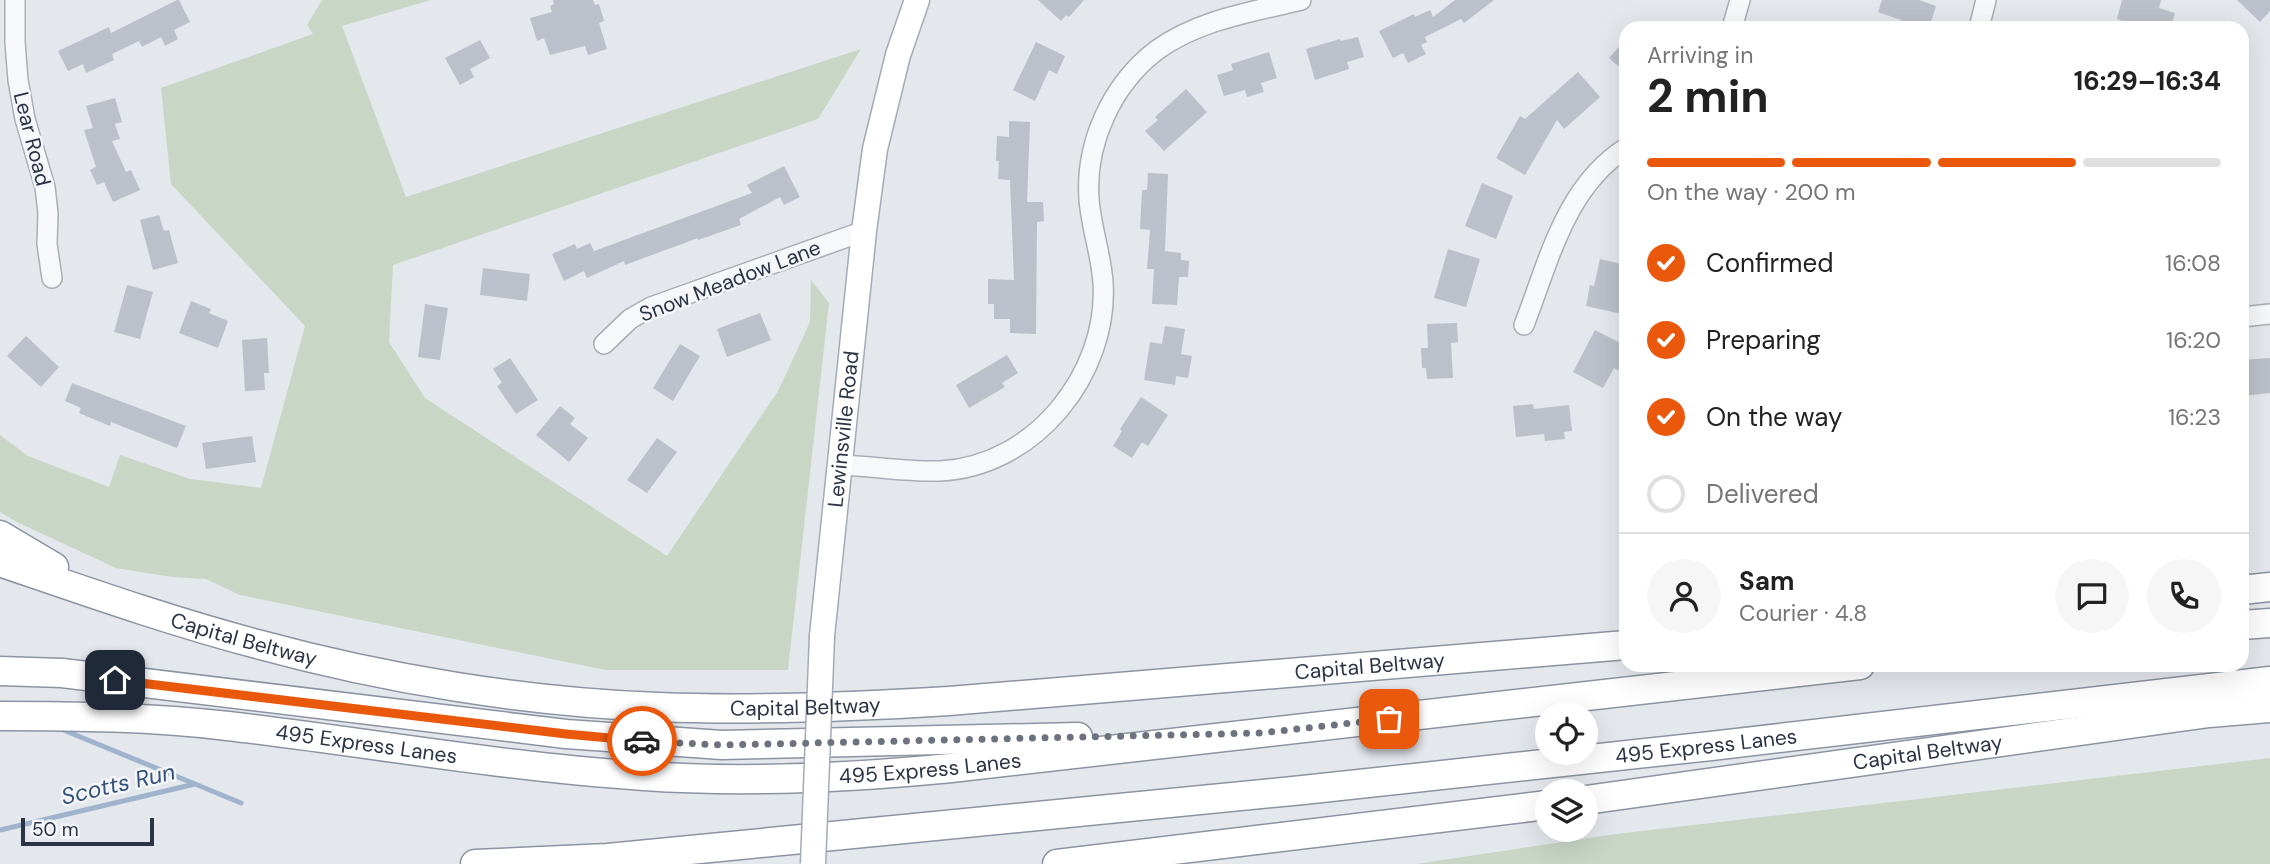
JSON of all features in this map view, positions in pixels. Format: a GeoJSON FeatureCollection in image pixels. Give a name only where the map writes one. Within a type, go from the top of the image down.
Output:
{"type":"FeatureCollection","features":[{"type":"Feature","properties":{"kind":"highway"},"geometry":{"type":"LineString","coordinates":[[0,535],[101,596]]}},
{"type":"Feature","properties":{"kind":"highway","name":"Capital Beltway"},"geometry":{"type":"LineString","coordinates":[[0,562],[164,618],[259,645],[358,668],[488,690],[657,707],[754,709],[894,705],[1619,646]]}},
{"type":"Feature","properties":{"kind":"highway"},"geometry":{"type":"LineString","coordinates":[[2249,589],[2270,587]]}},
{"type":"Feature","properties":{"kind":"highway"},"geometry":{"type":"LineString","coordinates":[[2249,624],[2270,622]]}},
{"type":"Feature","properties":{"kind":"highway"},"geometry":{"type":"LineString","coordinates":[[0,671],[62,673],[566,734],[722,745],[1261,733]]}},
{"type":"Feature","properties":{"kind":"highway","name":"495 Express Lanes"},"geometry":{"type":"LineString","coordinates":[[0,716],[160,720],[567,770],[712,780],[784,779],[870,775],[1798,672]]}},
{"type":"Feature","properties":{"kind":"highway","name":"495 Express Lanes"},"geometry":{"type":"LineString","coordinates":[[475,864],[608,858],[1303,790],[2270,681]]}},
{"type":"Feature","properties":{"kind":"highway","name":"Capital Beltway"},"geometry":{"type":"LineString","coordinates":[[1598,798],[2209,713],[2270,708]]}},
{"type":"Feature","properties":{"kind":"highway"},"geometry":{"type":"LineString","coordinates":[[1058,864],[1535,807]]}},
{"type":"Feature","properties":{"kind":"highway"},"geometry":{"type":"LineString","coordinates":[[1134,864],[1285,838]]}},
{"type":"Feature","properties":{"kind":"highway"},"geometry":{"type":"LineString","coordinates":[[569,864],[608,858]]}},
{"type":"Feature","properties":{"kind":"main road","name":"Lewinsville Road"},"geometry":{"type":"LineString","coordinates":[[813,864],[822,636],[864,231],[883,108],[917,0]]}},
{"type":"Feature","properties":{"kind":"street","name":"Lear Road"},"geometry":{"type":"LineString","coordinates":[[15,0],[18,80],[45,187],[48,212],[47,244],[52,278]]}},
{"type":"Feature","properties":{"kind":"street"},"geometry":{"type":"LineString","coordinates":[[839,465],[941,471],[993,458],[1041,429],[1076,387],[1089,362],[1097,337],[1102,312],[1103,284],[1089,198],[1090,172],[1100,127],[1117,93],[1146,60],[1178,37],[1202,26],[1301,0]]}},
{"type":"Feature","properties":{"kind":"street"},"geometry":{"type":"LineString","coordinates":[[1734,21],[1740,0]]}},
{"type":"Feature","properties":{"kind":"street"},"geometry":{"type":"LineString","coordinates":[[1981,21],[1986,0]]}},
{"type":"Feature","properties":{"kind":"street"},"geometry":{"type":"LineString","coordinates":[[1524,325],[1569,209],[1600,168],[1619,153]]}},
{"type":"Feature","properties":{"kind":"street","name":"Snow Meadow Lane"},"geometry":{"type":"LineString","coordinates":[[604,344],[630,319],[651,307],[864,231]]}},
{"type":"Feature","properties":{"kind":"street"},"geometry":{"type":"LineString","coordinates":[[2249,316],[2270,314]]}},
{"type":"Feature","properties":{"kind":"green space"},"geometry":{"type":"Polygon","coordinates":[[[322,0],[431,0],[342,26],[406,197],[861,49],[818,119],[393,265],[389,342],[425,398],[667,556],[778,391],[810,322],[811,280],[829,303],[788,670],[605,670],[240,595],[206,579],[172,577],[116,568],[0,512],[0,435],[28,456],[109,487],[120,455],[190,479],[261,488],[305,326],[171,184],[161,88],[313,34],[307,25],[322,0]]]}},
{"type":"Feature","properties":{"kind":"green space"},"geometry":{"type":"Polygon","coordinates":[[[2270,758],[2270,864],[1416,864],[1563,842],[1598,842],[1598,837],[2270,758]]]}},
{"type":"Feature","properties":{"kind":"building"},"geometry":{"type":"Polygon","coordinates":[[[177,0],[190,22],[174,30],[178,39],[165,46],[161,37],[142,47],[139,41],[112,54],[114,60],[86,73],[83,64],[68,71],[58,51],[109,27],[111,33],[177,0]]]}},
{"type":"Feature","properties":{"kind":"building"},"geometry":{"type":"Polygon","coordinates":[[[553,0],[593,0],[595,5],[599,4],[604,21],[599,23],[607,49],[588,55],[585,46],[550,55],[544,38],[537,41],[530,18],[552,12],[550,6],[554,4],[553,0]]]}},
{"type":"Feature","properties":{"kind":"building"},"geometry":{"type":"Polygon","coordinates":[[[1038,0],[1084,0],[1069,17],[1066,15],[1061,21],[1038,0]]]}},
{"type":"Feature","properties":{"kind":"building"},"geometry":{"type":"Polygon","coordinates":[[[1455,0],[1494,0],[1464,23],[1461,19],[1425,37],[1427,42],[1421,45],[1426,54],[1408,63],[1403,53],[1393,58],[1379,31],[1414,14],[1415,17],[1430,10],[1433,17],[1455,0]]]}},
{"type":"Feature","properties":{"kind":"building"},"geometry":{"type":"Polygon","coordinates":[[[1882,0],[1919,0],[1936,6],[1931,21],[1901,21],[1878,12],[1882,0]]]}},
{"type":"Feature","properties":{"kind":"building"},"geometry":{"type":"Polygon","coordinates":[[[2122,0],[2161,0],[2159,8],[2175,13],[2173,21],[2117,19],[2122,0]]]}},
{"type":"Feature","properties":{"kind":"building"},"geometry":{"type":"Polygon","coordinates":[[[2237,0],[2270,0],[2270,11],[2260,22],[2237,0]]]}},
{"type":"Feature","properties":{"kind":"building"},"geometry":{"type":"Polygon","coordinates":[[[1358,37],[1364,57],[1347,62],[1349,69],[1315,80],[1306,49],[1358,37]]]}},
{"type":"Feature","properties":{"kind":"building"},"geometry":{"type":"Polygon","coordinates":[[[480,40],[490,58],[470,69],[474,77],[460,85],[445,58],[480,40]]]}},
{"type":"Feature","properties":{"kind":"building"},"geometry":{"type":"Polygon","coordinates":[[[1036,42],[1065,56],[1057,74],[1049,70],[1035,101],[1013,90],[1036,42]]]}},
{"type":"Feature","properties":{"kind":"building"},"geometry":{"type":"Polygon","coordinates":[[[1619,47],[1619,67],[1609,58],[1619,47]]]}},
{"type":"Feature","properties":{"kind":"building"},"geometry":{"type":"Polygon","coordinates":[[[1269,52],[1277,78],[1261,83],[1264,92],[1247,97],[1245,90],[1224,96],[1217,75],[1233,70],[1231,64],[1269,52]]]}},
{"type":"Feature","properties":{"kind":"building"},"geometry":{"type":"Polygon","coordinates":[[[1578,72],[1600,97],[1564,129],[1557,120],[1525,175],[1496,158],[1520,116],[1525,119],[1578,72]]]}},
{"type":"Feature","properties":{"kind":"building"},"geometry":{"type":"Polygon","coordinates":[[[1186,89],[1207,112],[1164,151],[1145,131],[1158,120],[1155,117],[1186,89]]]}},
{"type":"Feature","properties":{"kind":"building"},"geometry":{"type":"Polygon","coordinates":[[[115,98],[122,122],[115,124],[120,139],[112,141],[126,172],[131,170],[140,190],[113,202],[104,182],[97,185],[90,170],[96,167],[84,130],[93,128],[86,106],[115,98]]]}},
{"type":"Feature","properties":{"kind":"building"},"geometry":{"type":"Polygon","coordinates":[[[1009,121],[1030,122],[1027,202],[1043,202],[1044,221],[1037,222],[1036,334],[1010,333],[1010,319],[994,319],[994,304],[988,304],[988,279],[1014,280],[1010,180],[998,179],[999,161],[996,161],[997,136],[1009,137],[1009,121]]]}},
{"type":"Feature","properties":{"kind":"building"},"geometry":{"type":"Polygon","coordinates":[[[784,166],[800,197],[784,205],[780,197],[739,219],[741,225],[625,265],[624,261],[587,278],[584,271],[564,281],[552,254],[575,244],[577,249],[590,243],[594,251],[752,193],[747,185],[784,166]]]}},
{"type":"Feature","properties":{"kind":"building"},"geometry":{"type":"Polygon","coordinates":[[[1148,173],[1168,174],[1165,251],[1181,253],[1181,260],[1189,261],[1188,277],[1179,277],[1177,305],[1152,304],[1154,269],[1147,269],[1150,230],[1140,229],[1142,190],[1147,190],[1148,173]]]}},
{"type":"Feature","properties":{"kind":"building"},"geometry":{"type":"Polygon","coordinates":[[[1482,183],[1513,196],[1496,239],[1465,226],[1482,183]]]}},
{"type":"Feature","properties":{"kind":"building"},"geometry":{"type":"Polygon","coordinates":[[[159,215],[164,231],[169,230],[178,263],[153,270],[140,220],[159,215]]]}},
{"type":"Feature","properties":{"kind":"building"},"geometry":{"type":"Polygon","coordinates":[[[1448,249],[1480,259],[1466,307],[1434,298],[1448,249]]]}},
{"type":"Feature","properties":{"kind":"building"},"geometry":{"type":"Polygon","coordinates":[[[1600,259],[1619,263],[1619,313],[1586,306],[1590,285],[1594,286],[1600,259]]]}},
{"type":"Feature","properties":{"kind":"building"},"geometry":{"type":"Polygon","coordinates":[[[483,268],[530,274],[527,301],[480,295],[483,268]]]}},
{"type":"Feature","properties":{"kind":"building"},"geometry":{"type":"Polygon","coordinates":[[[127,285],[153,292],[140,339],[114,332],[127,285]]]}},
{"type":"Feature","properties":{"kind":"building"},"geometry":{"type":"Polygon","coordinates":[[[191,301],[211,309],[209,313],[228,321],[218,348],[179,333],[191,301]]]}},
{"type":"Feature","properties":{"kind":"building"},"geometry":{"type":"Polygon","coordinates":[[[425,304],[448,308],[440,360],[418,357],[425,304]]]}},
{"type":"Feature","properties":{"kind":"building"},"geometry":{"type":"Polygon","coordinates":[[[760,313],[771,340],[727,357],[717,329],[760,313]]]}},
{"type":"Feature","properties":{"kind":"building"},"geometry":{"type":"Polygon","coordinates":[[[1457,323],[1458,342],[1451,343],[1453,378],[1427,379],[1426,368],[1422,368],[1421,348],[1428,348],[1427,324],[1457,323]]]}},
{"type":"Feature","properties":{"kind":"building"},"geometry":{"type":"Polygon","coordinates":[[[1165,326],[1185,329],[1181,354],[1192,356],[1188,378],[1176,376],[1175,385],[1144,380],[1150,342],[1162,344],[1165,326]]]}},
{"type":"Feature","properties":{"kind":"building"},"geometry":{"type":"Polygon","coordinates":[[[1595,330],[1619,342],[1619,370],[1614,368],[1603,388],[1573,372],[1595,330]]]}},
{"type":"Feature","properties":{"kind":"building"},"geometry":{"type":"Polygon","coordinates":[[[26,336],[59,367],[41,387],[7,356],[26,336]]]}},
{"type":"Feature","properties":{"kind":"building"},"geometry":{"type":"Polygon","coordinates":[[[267,338],[269,373],[264,373],[265,390],[245,391],[242,340],[267,338]]]}},
{"type":"Feature","properties":{"kind":"building"},"geometry":{"type":"Polygon","coordinates":[[[680,344],[700,356],[673,401],[653,388],[680,344]]]}},
{"type":"Feature","properties":{"kind":"building"},"geometry":{"type":"Polygon","coordinates":[[[1007,355],[1018,373],[1002,383],[1005,387],[969,408],[956,385],[1007,355]]]}},
{"type":"Feature","properties":{"kind":"building"},"geometry":{"type":"Polygon","coordinates":[[[510,358],[538,400],[516,414],[497,386],[502,383],[493,369],[510,358]]]}},
{"type":"Feature","properties":{"kind":"building"},"geometry":{"type":"Polygon","coordinates":[[[2270,358],[2270,393],[2249,395],[2249,360],[2270,358]]]}},
{"type":"Feature","properties":{"kind":"building"},"geometry":{"type":"Polygon","coordinates":[[[72,383],[186,426],[177,448],[111,422],[110,426],[79,413],[81,408],[65,401],[72,383]]]}},
{"type":"Feature","properties":{"kind":"building"},"geometry":{"type":"Polygon","coordinates":[[[1141,397],[1168,415],[1148,446],[1142,442],[1132,458],[1113,446],[1122,431],[1120,429],[1141,397]]]}},
{"type":"Feature","properties":{"kind":"building"},"geometry":{"type":"Polygon","coordinates":[[[1533,404],[1534,409],[1569,405],[1572,431],[1564,432],[1565,439],[1545,441],[1544,434],[1516,437],[1513,406],[1533,404]]]}},
{"type":"Feature","properties":{"kind":"building"},"geometry":{"type":"Polygon","coordinates":[[[560,406],[575,418],[570,424],[588,438],[569,462],[536,435],[560,406]]]}},
{"type":"Feature","properties":{"kind":"building"},"geometry":{"type":"Polygon","coordinates":[[[252,436],[256,462],[206,469],[202,443],[252,436]]]}},
{"type":"Feature","properties":{"kind":"building"},"geometry":{"type":"Polygon","coordinates":[[[657,438],[677,452],[647,493],[627,480],[657,438]]]}},
{"type":"Feature","properties":{"kind":"waterway"},"geometry":{"type":"LineString","coordinates":[[61,729],[195,784]]}},
{"type":"Feature","properties":{"kind":"waterway","name":"Scotts Run"},"geometry":{"type":"LineString","coordinates":[[0,830],[195,784],[241,803]]}},
{"type":"Feature","properties":{"kind":"way so far"},"geometry":{"type":"LineString","coordinates":[[642,741],[722,745],[1261,733],[1389,719]]}},
{"type":"Feature","properties":{"kind":"route"},"geometry":{"type":"LineString","coordinates":[[115,680],[642,741]]}}]}
